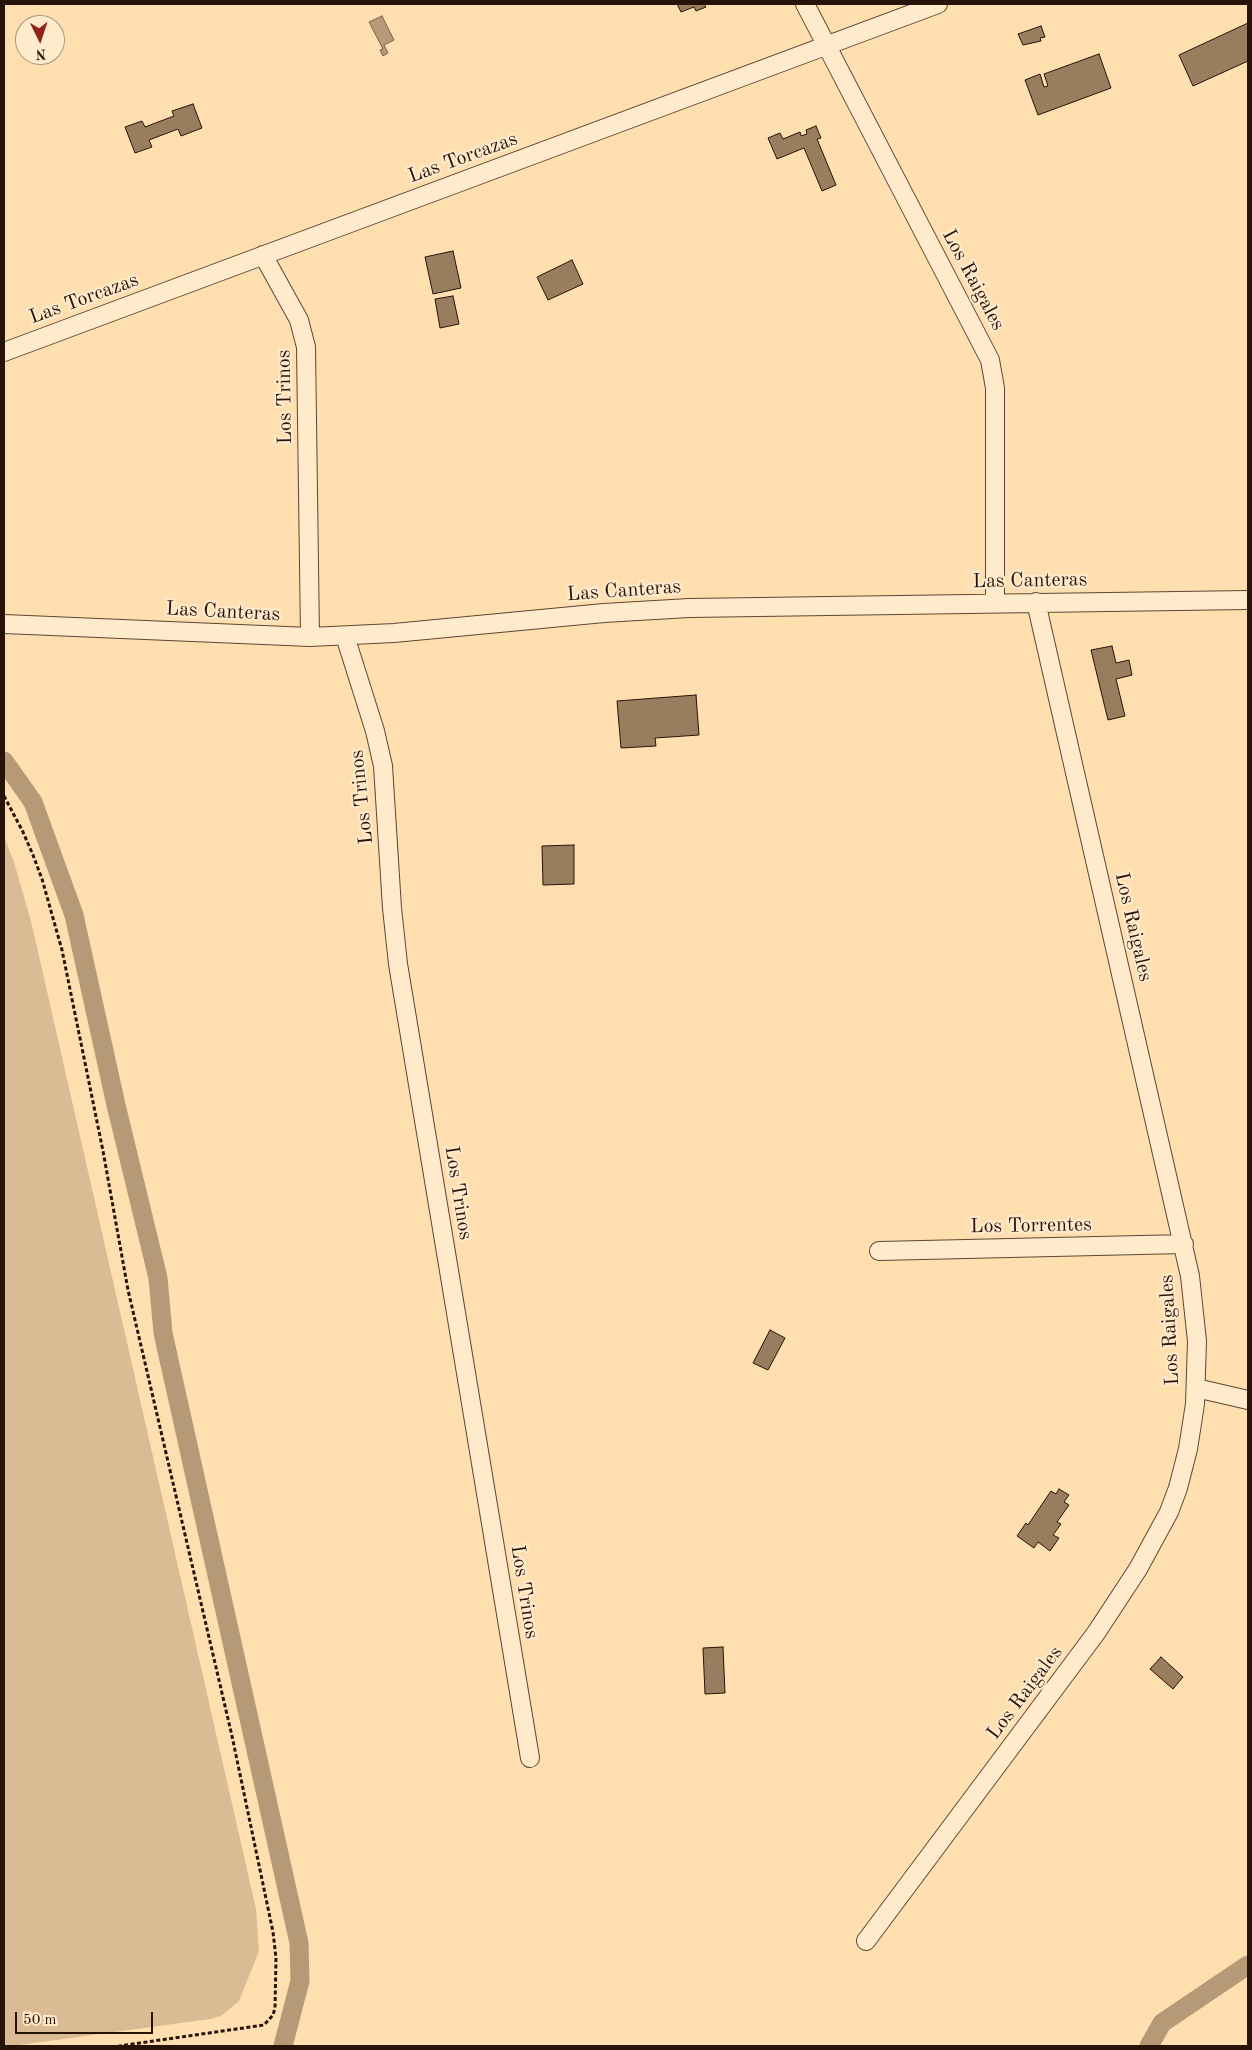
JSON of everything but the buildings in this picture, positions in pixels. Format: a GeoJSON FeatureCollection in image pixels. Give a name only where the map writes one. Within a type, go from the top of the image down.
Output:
{"type":"FeatureCollection","features":[{"type":"Feature","properties":{"kind":"street","name":"Los Raigales"},"geometry":{"type":"LineString","coordinates":[[805,4],[990,360],[995,388],[995,602]]}},
{"type":"Feature","properties":{"kind":"street","name":"Las Torcazas"},"geometry":{"type":"LineString","coordinates":[[4,352],[938,4]]}},
{"type":"Feature","properties":{"kind":"street","name":"Los Trinos"},"geometry":{"type":"LineString","coordinates":[[263,255],[299,320],[306,347],[310,637]]}},
{"type":"Feature","properties":{"kind":"street","name":"Las Canteras"},"geometry":{"type":"LineString","coordinates":[[4,624],[310,637],[394,634],[649,610],[995,602],[1248,600]]}},
{"type":"Feature","properties":{"kind":"street","name":"Los Raigales"},"geometry":{"type":"LineString","coordinates":[[866,1941],[1096,1633],[1138,1569],[1169,1512],[1178,1488],[1188,1449],[1196,1388],[1197,1342],[1184,1244],[1036,602]]}},
{"type":"Feature","properties":{"kind":"street","name":"Los Trinos"},"geometry":{"type":"LineString","coordinates":[[345,636],[376,731],[383,766],[392,908],[398,964],[530,1758]]}},
{"type":"Feature","properties":{"kind":"street","name":"Los Torrentes"},"geometry":{"type":"LineString","coordinates":[[879,1251],[1184,1244]]}},
{"type":"Feature","properties":{"kind":"street"},"geometry":{"type":"LineString","coordinates":[[1196,1388],[1248,1400]]}},
{"type":"Feature","properties":{"kind":"path"},"geometry":{"type":"LineString","coordinates":[[4,796],[23,832],[39,871],[62,950],[103,1151],[128,1290],[232,1736],[273,1932],[276,1958],[275,2008],[273,2015],[264,2025],[119,2046]]}},
{"type":"Feature","properties":{"kind":"shaded area"},"geometry":{"type":"Polygon","coordinates":[[[382,16],[394,40],[384,45],[388,53],[383,56],[380,50],[383,49],[369,22],[382,16]]]}},
{"type":"Feature","properties":{"kind":"shaded area"},"geometry":{"type":"Polygon","coordinates":[[[4,837],[14,862],[31,921],[256,1909],[259,1951],[239,2001],[221,2016],[12,2046],[4,2046],[4,837]]]}},
{"type":"Feature","properties":{"kind":"waterway"},"geometry":{"type":"LineString","coordinates":[[4,761],[33,802],[74,915],[116,1105],[158,1278],[163,1333],[299,1943],[300,1981],[283,2046]]}},
{"type":"Feature","properties":{"kind":"waterway"},"geometry":{"type":"LineString","coordinates":[[1149,2046],[1162,2023],[1248,1965]]}}]}
